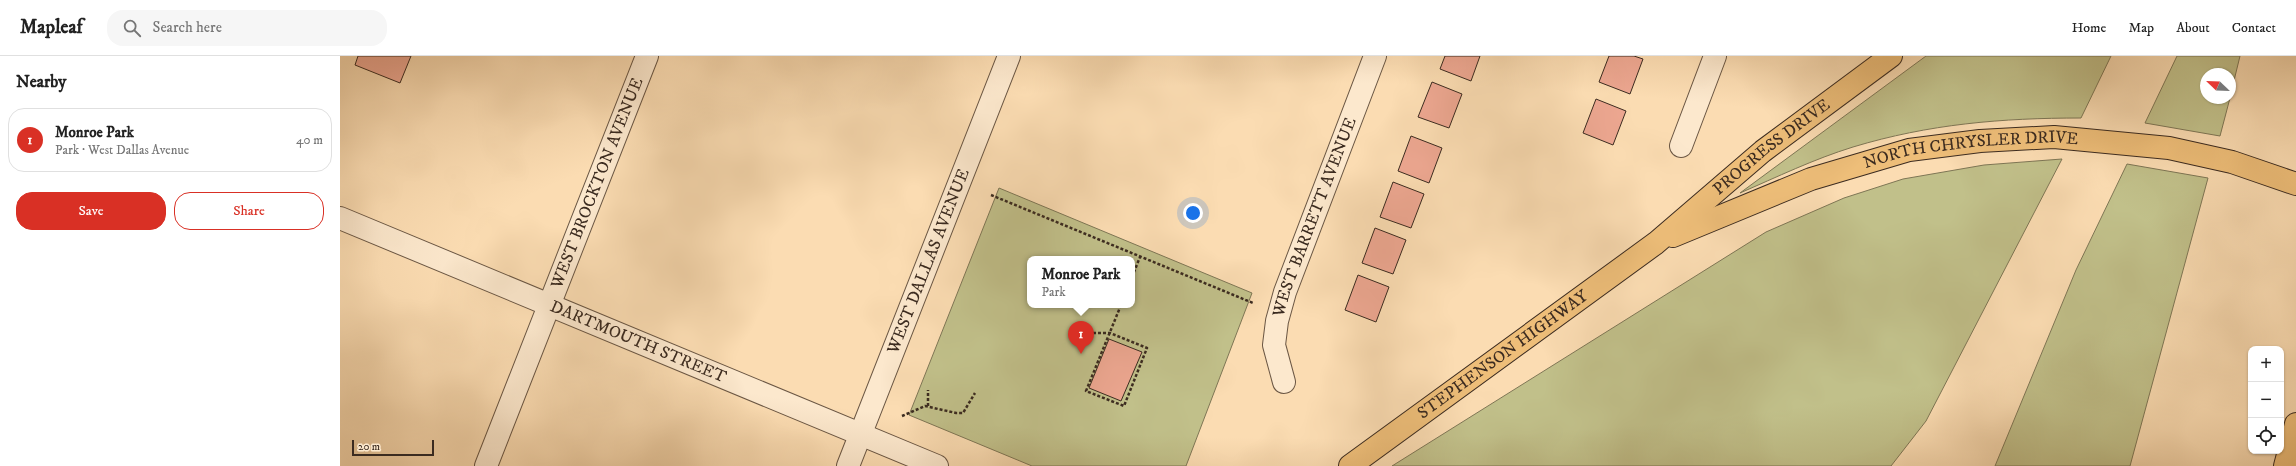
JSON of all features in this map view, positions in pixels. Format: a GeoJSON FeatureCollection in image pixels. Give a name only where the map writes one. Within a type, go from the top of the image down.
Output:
{"type":"FeatureCollection","features":[{"type":"Feature","properties":{"kind":"main road","name":"PROGRESS DRIVE"},"geometry":{"type":"LineString","coordinates":[[1656,244],[1768,147],[1891,56]]}},
{"type":"Feature","properties":{"kind":"main road","name":"NORTH CHRYSLER DRIVE"},"geometry":{"type":"LineString","coordinates":[[1656,244],[1811,179],[1909,150],[1980,141],[2054,137],[2169,148],[2232,162],[2296,184]]}},
{"type":"Feature","properties":{"kind":"main road","name":"STEPHENSON HIGHWAY"},"geometry":{"type":"LineString","coordinates":[[1350,466],[1656,244]]}},
{"type":"Feature","properties":{"kind":"main road"},"geometry":{"type":"LineString","coordinates":[[2285,466],[2296,424]]}},
{"type":"Feature","properties":{"kind":"street","name":"WEST BROCKTON AVENUE"},"geometry":{"type":"LineString","coordinates":[[486,466],[647,56]]}},
{"type":"Feature","properties":{"kind":"street","name":"WEST DALLAS AVENUE"},"geometry":{"type":"LineString","coordinates":[[848,466],[1009,56]]}},
{"type":"Feature","properties":{"kind":"street","name":"WEST BARRETT AVENUE"},"geometry":{"type":"LineString","coordinates":[[1284,382],[1274,345],[1277,321],[1285,292],[1375,56]]}},
{"type":"Feature","properties":{"kind":"street"},"geometry":{"type":"LineString","coordinates":[[1681,146],[1715,56]]}},
{"type":"Feature","properties":{"kind":"street","name":"DARTMOUTH STREET"},"geometry":{"type":"LineString","coordinates":[[340,218],[937,466]]}},
{"type":"Feature","properties":{"kind":"path"},"geometry":{"type":"LineString","coordinates":[[991,195],[1253,303]]}},
{"type":"Feature","properties":{"kind":"path"},"geometry":{"type":"LineString","coordinates":[[1135,270],[1140,257]]}},
{"type":"Feature","properties":{"kind":"path"},"geometry":{"type":"LineString","coordinates":[[1073,333],[1110,333],[1148,348],[1124,406],[1086,391],[1110,333],[1120,308]]}},
{"type":"Feature","properties":{"kind":"path"},"geometry":{"type":"LineString","coordinates":[[928,390],[928,406]]}},
{"type":"Feature","properties":{"kind":"path"},"geometry":{"type":"LineString","coordinates":[[902,416],[928,406],[956,413],[963,413],[975,393]]}},
{"type":"Feature","properties":{"kind":"shaded area"},"geometry":{"type":"Polygon","coordinates":[[[1926,56],[2111,56],[2081,118],[1994,121],[1938,128],[1881,139],[1824,157],[1740,193],[1926,56]]]}},
{"type":"Feature","properties":{"kind":"shaded area"},"geometry":{"type":"Polygon","coordinates":[[[2177,56],[2240,56],[2236,72],[2236,68],[2200,68],[2200,104],[2228,104],[2220,136],[2145,123],[2177,56]]]}},
{"type":"Feature","properties":{"kind":"shaded area"},"geometry":{"type":"Polygon","coordinates":[[[2062,159],[1926,421],[1891,466],[1392,466],[1766,232],[1844,198],[1903,179],[1984,165],[2062,159]]]}},
{"type":"Feature","properties":{"kind":"shaded area"},"geometry":{"type":"Polygon","coordinates":[[[2127,164],[2208,178],[2130,466],[1995,466],[2076,270],[2127,164]]]}},
{"type":"Feature","properties":{"kind":"shaded area"},"geometry":{"type":"Polygon","coordinates":[[[999,188],[1252,293],[1186,466],[1032,466],[909,415],[999,188]]]}},
{"type":"Feature","properties":{"kind":"building"},"geometry":{"type":"Polygon","coordinates":[[[358,56],[411,56],[400,83],[355,65],[358,56]]]}},
{"type":"Feature","properties":{"kind":"building"},"geometry":{"type":"Polygon","coordinates":[[[1445,56],[1480,56],[1471,81],[1440,69],[1445,56]]]}},
{"type":"Feature","properties":{"kind":"building"},"geometry":{"type":"Polygon","coordinates":[[[1609,56],[1634,56],[1643,59],[1630,94],[1599,82],[1609,56]]]}},
{"type":"Feature","properties":{"kind":"building"},"geometry":{"type":"Polygon","coordinates":[[[1432,82],[1462,94],[1449,128],[1418,117],[1432,82]]]}},
{"type":"Feature","properties":{"kind":"building"},"geometry":{"type":"Polygon","coordinates":[[[1596,99],[1626,111],[1613,145],[1583,133],[1596,99]]]}},
{"type":"Feature","properties":{"kind":"building"},"geometry":{"type":"Polygon","coordinates":[[[1411,136],[1442,148],[1429,183],[1398,171],[1411,136]]]}},
{"type":"Feature","properties":{"kind":"building"},"geometry":{"type":"Polygon","coordinates":[[[1393,182],[1424,194],[1411,228],[1380,217],[1393,182]]]}},
{"type":"Feature","properties":{"kind":"building"},"geometry":{"type":"Polygon","coordinates":[[[1375,228],[1406,240],[1393,274],[1362,263],[1375,228]]]}},
{"type":"Feature","properties":{"kind":"building"},"geometry":{"type":"Polygon","coordinates":[[[1358,275],[1389,287],[1376,322],[1345,310],[1358,275]]]}},
{"type":"Feature","properties":{"kind":"building"},"geometry":{"type":"Polygon","coordinates":[[[1109,339],[1142,352],[1121,401],[1089,388],[1109,339]]]}},
{"type":"Feature","properties":{"kind":"place","name":"Monroe Park"},"geometry":{"type":"Point","coordinates":[1081,354]}}]}
